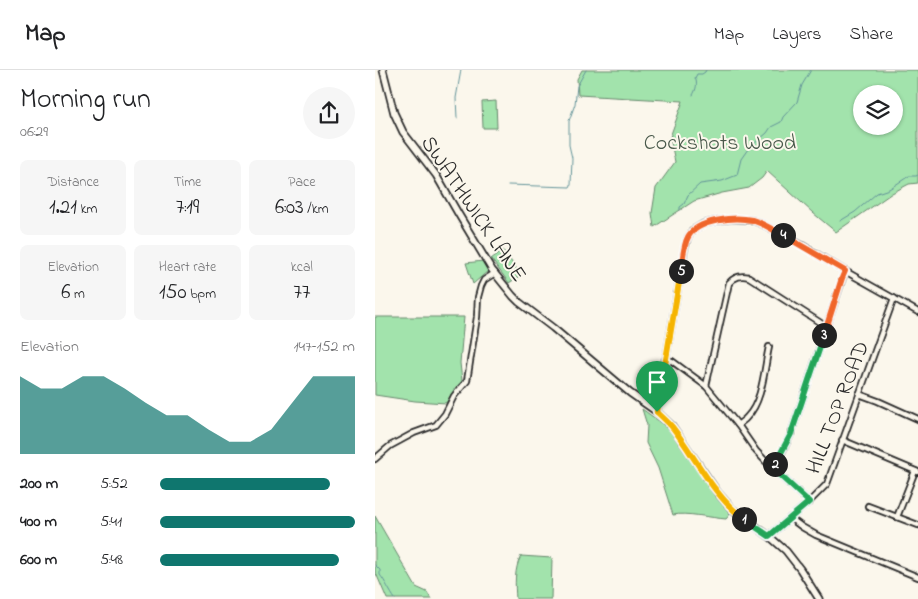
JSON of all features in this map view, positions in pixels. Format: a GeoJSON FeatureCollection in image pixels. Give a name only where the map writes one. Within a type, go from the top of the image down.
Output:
{"type":"FeatureCollection","features":[{"type":"Feature","properties":{"kind":"street","name":"SWATHWICK LANE"},"geometry":{"type":"LineString","coordinates":[[383,70],[394,113],[403,132],[436,175],[495,273],[519,302],[553,328],[630,394],[657,412],[672,426],[718,493],[732,509],[786,551],[819,599]]}},
{"type":"Feature","properties":{"kind":"street"},"geometry":{"type":"LineString","coordinates":[[657,412],[688,237],[693,230],[703,224],[715,221],[744,219],[762,224],[918,312]]}},
{"type":"Feature","properties":{"kind":"street"},"geometry":{"type":"LineString","coordinates":[[772,468],[791,434],[845,271]]}},
{"type":"Feature","properties":{"kind":"street"},"geometry":{"type":"LineString","coordinates":[[375,459],[390,446],[414,433],[436,425],[445,414],[454,396],[467,381],[477,317],[478,297],[484,280],[495,273]]}},
{"type":"Feature","properties":{"kind":"street"},"geometry":{"type":"LineString","coordinates":[[706,386],[729,283],[733,278],[742,275],[749,277],[827,327]]}},
{"type":"Feature","properties":{"kind":"street","name":"HILL TOP ROAD"},"geometry":{"type":"LineString","coordinates":[[769,536],[827,484],[894,298]]}},
{"type":"Feature","properties":{"kind":"street"},"geometry":{"type":"LineString","coordinates":[[738,425],[748,416],[759,397],[769,347]]}},
{"type":"Feature","properties":{"kind":"street"},"geometry":{"type":"LineString","coordinates":[[665,360],[672,361],[706,386],[772,468],[809,502]]}},
{"type":"Feature","properties":{"kind":"street"},"geometry":{"type":"LineString","coordinates":[[859,394],[918,419]]}},
{"type":"Feature","properties":{"kind":"street"},"geometry":{"type":"LineString","coordinates":[[842,440],[917,472],[897,517]]}},
{"type":"Feature","properties":{"kind":"street"},"geometry":{"type":"LineString","coordinates":[[868,506],[918,525]]}},
{"type":"Feature","properties":{"kind":"street"},"geometry":{"type":"LineString","coordinates":[[790,518],[802,528],[815,535],[918,577]]}},
{"type":"Feature","properties":{"kind":"green space","name":"Cockshots Wood"},"geometry":{"type":"Polygon","coordinates":[[[582,70],[918,70],[918,183],[909,184],[892,193],[836,232],[767,171],[762,178],[749,188],[694,201],[654,227],[652,213],[656,188],[675,162],[670,137],[683,101],[578,95],[577,79],[582,70]]]}},
{"type":"Feature","properties":{"kind":"green space"},"geometry":{"type":"Polygon","coordinates":[[[496,101],[497,128],[483,128],[482,102],[496,101]]]}},
{"type":"Feature","properties":{"kind":"green space"},"geometry":{"type":"Polygon","coordinates":[[[503,250],[521,275],[509,283],[491,259],[503,250]]]}},
{"type":"Feature","properties":{"kind":"green space"},"geometry":{"type":"Polygon","coordinates":[[[483,261],[488,271],[473,284],[466,263],[483,261]]]}},
{"type":"Feature","properties":{"kind":"green space"},"geometry":{"type":"Polygon","coordinates":[[[375,317],[464,317],[460,363],[462,381],[455,388],[446,403],[375,395],[375,317]]]}},
{"type":"Feature","properties":{"kind":"green space"},"geometry":{"type":"Polygon","coordinates":[[[642,409],[663,424],[673,434],[715,495],[731,513],[726,519],[673,515],[658,468],[646,443],[647,425],[642,409]]]}},
{"type":"Feature","properties":{"kind":"green space"},"geometry":{"type":"Polygon","coordinates":[[[375,516],[416,587],[427,592],[431,599],[387,599],[375,571],[375,516]]]}},
{"type":"Feature","properties":{"kind":"green space"},"geometry":{"type":"Polygon","coordinates":[[[521,556],[552,558],[551,599],[516,599],[516,572],[521,556]]]}},
{"type":"Feature","properties":{"kind":"waterway"},"geometry":{"type":"LineString","coordinates":[[457,118],[456,98],[461,70]]}},
{"type":"Feature","properties":{"kind":"waterway"},"geometry":{"type":"LineString","coordinates":[[508,185],[570,187],[572,158],[569,145],[569,121],[575,104],[577,86],[586,70]]}},
{"type":"Feature","properties":{"kind":"waterway"},"geometry":{"type":"LineString","coordinates":[[693,95],[697,74],[702,74],[706,70]]}},
{"type":"Feature","properties":{"kind":"waterway"},"geometry":{"type":"LineString","coordinates":[[680,210],[688,195],[700,184],[722,181],[737,175],[741,159],[748,149],[767,133],[771,127],[781,122],[783,117],[797,102],[802,85],[811,70]]}},
{"type":"Feature","properties":{"kind":"waterway"},"geometry":{"type":"LineString","coordinates":[[840,221],[855,212],[877,193],[889,189],[909,176],[918,175]]}},
{"type":"Feature","properties":{"kind":"waterway"},"geometry":{"type":"LineString","coordinates":[[375,565],[380,570],[380,575],[395,599]]}},
{"type":"Feature","properties":{"kind":"route"},"geometry":{"type":"LineString","coordinates":[[732,219],[752,220],[802,245],[845,271],[791,434],[772,468],[809,502],[769,536],[732,509],[718,493],[672,426],[657,412],[685,246],[693,230],[703,224],[715,221],[732,219]]}}]}
